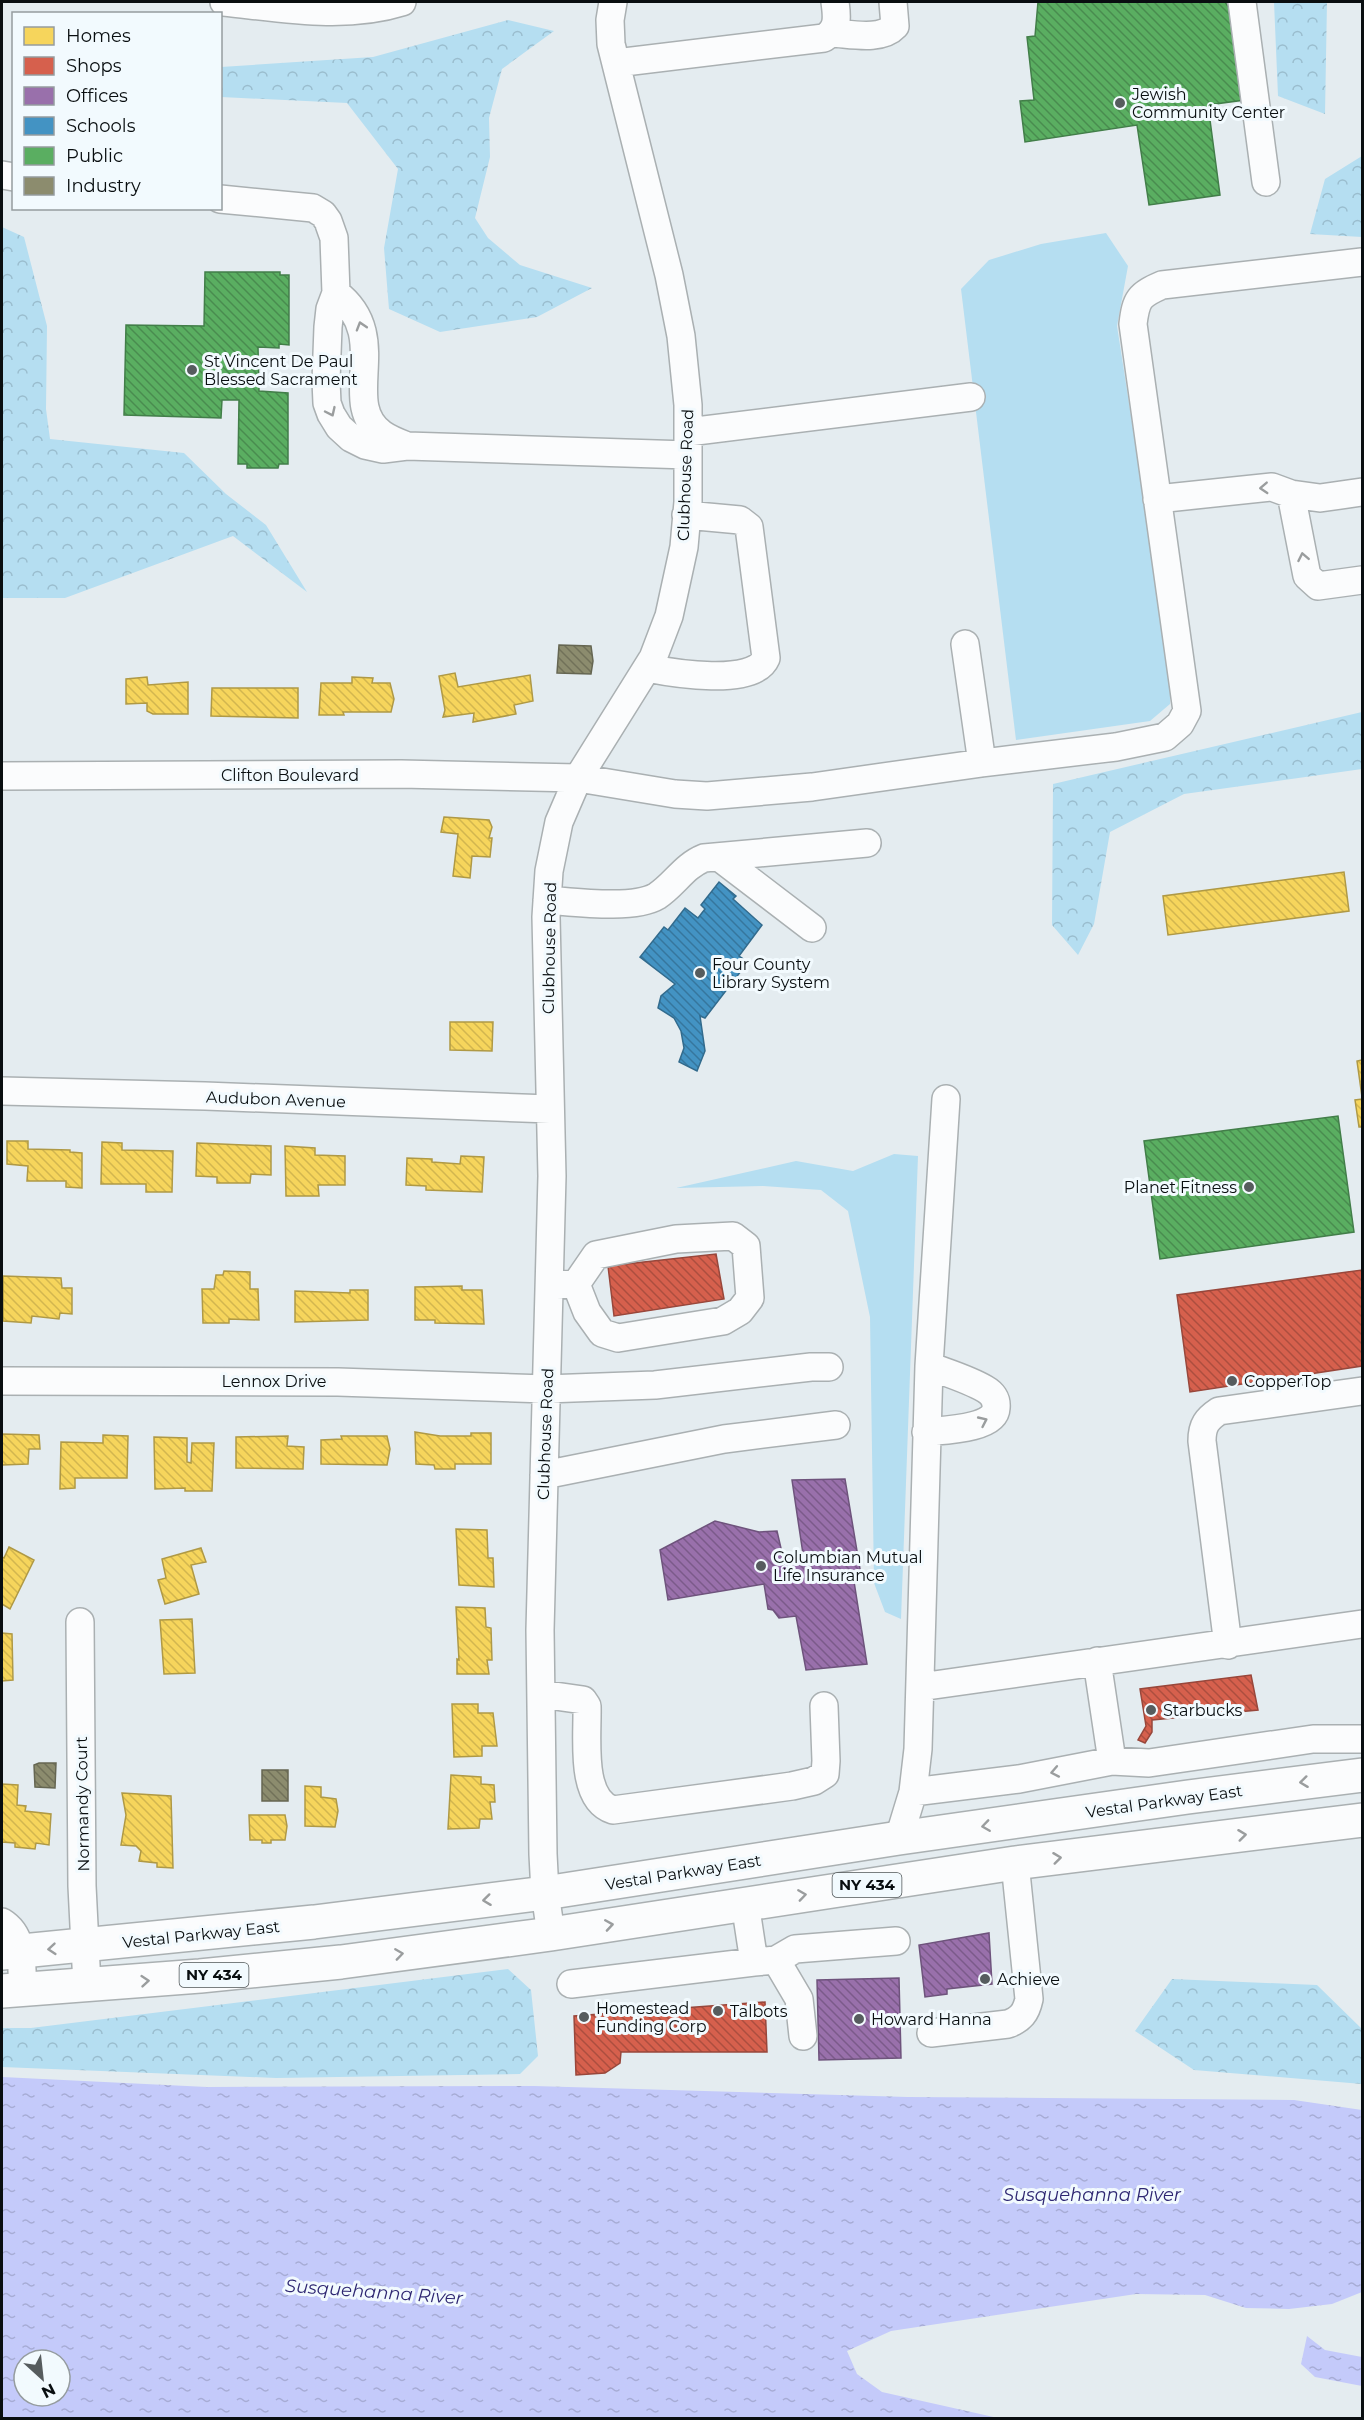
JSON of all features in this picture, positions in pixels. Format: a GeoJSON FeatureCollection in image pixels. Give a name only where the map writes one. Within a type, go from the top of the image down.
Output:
{"type":"FeatureCollection","features":[{"type":"Feature","properties":{"kind":"main road","name":"Vestal Parkway East"},"geometry":{"type":"LineString","coordinates":[[11,1952],[314,1922],[545,1893],[899,1838],[1362,1775]]}},
{"type":"Feature","properties":{"kind":"main road","name":"NY 434"},"geometry":{"type":"LineString","coordinates":[[12,1990],[341,1962],[551,1934],[1015,1863],[1362,1820]]}},
{"type":"Feature","properties":{"kind":"street"},"geometry":{"type":"LineString","coordinates":[[224,2],[334,11],[373,8],[402,2]]}},
{"type":"Feature","properties":{"kind":"street","name":"Clubhouse Road"},"geometry":{"type":"LineString","coordinates":[[551,1934],[545,1893],[540,1630],[546,1389],[563,1284],[552,1176],[547,900],[549,871],[559,822],[578,778],[653,658],[669,616],[684,547],[686,515],[688,405],[681,336],[669,275],[611,44],[609,20],[613,2]]}},
{"type":"Feature","properties":{"kind":"street"},"geometry":{"type":"LineString","coordinates":[[832,33],[837,17],[835,2]]}},
{"type":"Feature","properties":{"kind":"street"},"geometry":{"type":"LineString","coordinates":[[616,63],[805,41],[824,38],[832,33],[878,35],[889,33],[895,26],[892,2]]}},
{"type":"Feature","properties":{"kind":"street"},"geometry":{"type":"LineString","coordinates":[[1242,2],[1266,182]]}},
{"type":"Feature","properties":{"kind":"street"},"geometry":{"type":"LineString","coordinates":[[222,199],[313,208],[323,214],[328,221],[334,237],[336,293],[327,327],[327,403],[339,427],[351,438],[365,445],[383,449],[688,443],[971,397]]}},
{"type":"Feature","properties":{"kind":"street","name":"Clifton Boulevard"},"geometry":{"type":"LineString","coordinates":[[2,776],[401,774],[578,778],[675,794],[707,796],[812,788],[982,763],[1116,747],[1165,737],[1180,724],[1187,711],[1133,324],[1135,308],[1144,292],[1162,285],[1362,262]]}},
{"type":"Feature","properties":{"kind":"street"},"geometry":{"type":"LineString","coordinates":[[336,293],[349,303],[358,316],[366,341],[362,390],[366,411],[381,434],[407,447]]}},
{"type":"Feature","properties":{"kind":"street"},"geometry":{"type":"LineString","coordinates":[[1157,499],[1272,487],[1291,494],[1320,498],[1362,492]]}},
{"type":"Feature","properties":{"kind":"street"},"geometry":{"type":"LineString","coordinates":[[1291,494],[1307,576],[1318,586],[1362,580]]}},
{"type":"Feature","properties":{"kind":"street"},"geometry":{"type":"LineString","coordinates":[[647,668],[706,676],[754,671],[764,663],[766,658],[749,527],[740,520],[686,515]]}},
{"type":"Feature","properties":{"kind":"street"},"geometry":{"type":"LineString","coordinates":[[965,644],[982,763]]}},
{"type":"Feature","properties":{"kind":"street"},"geometry":{"type":"LineString","coordinates":[[547,900],[601,904],[647,901],[659,895],[692,863],[704,858],[867,843]]}},
{"type":"Feature","properties":{"kind":"street"},"geometry":{"type":"LineString","coordinates":[[719,856],[812,928]]}},
{"type":"Feature","properties":{"kind":"street","name":"Audubon Avenue"},"geometry":{"type":"LineString","coordinates":[[2,1091],[550,1109]]}},
{"type":"Feature","properties":{"kind":"street"},"geometry":{"type":"LineString","coordinates":[[899,1838],[913,1792],[920,1687],[926,1432],[946,1099]]}},
{"type":"Feature","properties":{"kind":"street"},"geometry":{"type":"LineString","coordinates":[[733,1236],[746,1246],[750,1298],[740,1311],[723,1321],[618,1338],[602,1333],[563,1284],[596,1255],[676,1239],[733,1236]]}},
{"type":"Feature","properties":{"kind":"street"},"geometry":{"type":"LineString","coordinates":[[926,1432],[979,1424],[992,1418],[996,1407],[994,1397],[982,1388],[929,1366]]}},
{"type":"Feature","properties":{"kind":"street","name":"Lennox Drive"},"geometry":{"type":"LineString","coordinates":[[2,1381],[338,1382],[546,1389],[655,1385],[811,1367],[829,1367]]}},
{"type":"Feature","properties":{"kind":"street"},"geometry":{"type":"LineString","coordinates":[[1228,1645],[1202,1441],[1205,1422],[1219,1411],[1362,1391]]}},
{"type":"Feature","properties":{"kind":"street"},"geometry":{"type":"LineString","coordinates":[[544,1475],[724,1439],[836,1425]]}},
{"type":"Feature","properties":{"kind":"street","name":"Normandy Court"},"geometry":{"type":"LineString","coordinates":[[80,1622],[82,1886],[87,1985]]}},
{"type":"Feature","properties":{"kind":"street"},"geometry":{"type":"LineString","coordinates":[[920,1687],[1097,1661],[1228,1645],[1362,1624]]}},
{"type":"Feature","properties":{"kind":"street"},"geometry":{"type":"LineString","coordinates":[[1097,1661],[1112,1761]]}},
{"type":"Feature","properties":{"kind":"street"},"geometry":{"type":"LineString","coordinates":[[541,1694],[576,1698],[583,1700],[587,1706],[588,1778],[602,1807],[613,1810],[792,1786],[814,1781],[825,1774],[824,1706]]}},
{"type":"Feature","properties":{"kind":"street"},"geometry":{"type":"LineString","coordinates":[[913,1792],[1019,1779],[1112,1761],[1149,1763],[1307,1738],[1362,1739]]}},
{"type":"Feature","properties":{"kind":"street"},"geometry":{"type":"LineString","coordinates":[[931,2033],[1008,2024],[1018,2020],[1026,2011],[1029,1999],[1015,1863]]}},
{"type":"Feature","properties":{"kind":"street"},"geometry":{"type":"LineString","coordinates":[[745,1903],[765,1961],[799,1999],[802,2036]]}},
{"type":"Feature","properties":{"kind":"street"},"geometry":{"type":"LineString","coordinates":[[2,1922],[14,1932],[18,1941],[11,1952],[12,1990]]}},
{"type":"Feature","properties":{"kind":"street"},"geometry":{"type":"LineString","coordinates":[[571,1984],[765,1961],[795,1949],[896,1941]]}},
{"type":"Feature","properties":{"kind":"green space"},"geometry":{"type":"Polygon","coordinates":[[[1274,2],[1327,2],[1325,114],[1278,96],[1274,2]]]}},
{"type":"Feature","properties":{"kind":"green space"},"geometry":{"type":"Polygon","coordinates":[[[508,20],[554,31],[502,69],[489,118],[490,157],[475,218],[488,238],[520,265],[592,288],[537,317],[440,332],[389,309],[384,248],[398,169],[347,103],[222,97],[222,67],[373,57],[508,20]]]}},
{"type":"Feature","properties":{"kind":"green space"},"geometry":{"type":"Polygon","coordinates":[[[1362,156],[1362,237],[1310,234],[1325,179],[1362,156]]]}},
{"type":"Feature","properties":{"kind":"green space"},"geometry":{"type":"Polygon","coordinates":[[[2,227],[24,237],[47,326],[46,409],[50,439],[184,453],[226,494],[266,525],[307,592],[233,536],[65,598],[2,598],[2,227]]]}},
{"type":"Feature","properties":{"kind":"green space"},"geometry":{"type":"Polygon","coordinates":[[[1106,233],[1128,266],[1117,326],[1171,673],[1170,704],[1150,721],[1016,740],[961,289],[989,260],[1041,244],[1106,233]]]}},
{"type":"Feature","properties":{"kind":"green space"},"geometry":{"type":"Polygon","coordinates":[[[1362,712],[1362,769],[1184,794],[1110,832],[1094,924],[1078,955],[1052,925],[1053,784],[1362,712]]]}},
{"type":"Feature","properties":{"kind":"green space"},"geometry":{"type":"Polygon","coordinates":[[[894,1154],[918,1156],[901,1619],[885,1612],[874,1583],[870,1317],[848,1211],[821,1190],[763,1186],[676,1188],[796,1161],[853,1171],[894,1154]]]}},
{"type":"Feature","properties":{"kind":"green space"},"geometry":{"type":"Polygon","coordinates":[[[508,1969],[531,1990],[538,2056],[520,2074],[276,2078],[2,2067],[2,2028],[31,2028],[508,1969]]]}},
{"type":"Feature","properties":{"kind":"green space"},"geometry":{"type":"Polygon","coordinates":[[[1172,1979],[1317,1985],[1362,2029],[1362,2084],[1194,2070],[1135,2031],[1172,1979]]]}},
{"type":"Feature","properties":{"kind":"water","name":"Susquehanna River"},"geometry":{"type":"Polygon","coordinates":[[[2,2077],[207,2087],[534,2086],[908,2097],[1294,2100],[1362,2110],[1362,2292],[1332,2304],[1289,2309],[1246,2308],[1205,2295],[1136,2294],[891,2331],[847,2351],[857,2374],[882,2392],[998,2418],[2,2418],[2,2077]]]}},
{"type":"Feature","properties":{"kind":"water"},"geometry":{"type":"Polygon","coordinates":[[[1307,2336],[1325,2350],[1362,2357],[1362,2386],[1315,2377],[1301,2364],[1307,2336]]]}},
{"type":"Feature","properties":{"kind":"building: Homes"},"geometry":{"type":"Polygon","coordinates":[[[455,673],[458,687],[530,675],[533,701],[514,705],[516,714],[473,722],[474,713],[443,717],[445,710],[439,676],[455,673]]]}},
{"type":"Feature","properties":{"kind":"building: Homes"},"geometry":{"type":"Polygon","coordinates":[[[147,677],[148,685],[188,682],[188,714],[153,714],[147,711],[147,703],[126,704],[126,679],[147,677]]]}},
{"type":"Feature","properties":{"kind":"building: Homes"},"geometry":{"type":"Polygon","coordinates":[[[352,677],[373,678],[372,683],[390,683],[394,699],[391,712],[343,712],[344,715],[319,715],[321,683],[352,683],[352,677]]]}},
{"type":"Feature","properties":{"kind":"building: Homes"},"geometry":{"type":"Polygon","coordinates":[[[212,688],[298,688],[298,718],[211,716],[212,688]]]}},
{"type":"Feature","properties":{"kind":"building: Homes"},"geometry":{"type":"Polygon","coordinates":[[[444,817],[489,820],[492,827],[489,838],[492,838],[490,857],[472,856],[470,878],[453,876],[458,834],[441,832],[444,817]]]}},
{"type":"Feature","properties":{"kind":"building: Homes"},"geometry":{"type":"Polygon","coordinates":[[[1344,872],[1349,911],[1168,935],[1163,896],[1344,872]]]}},
{"type":"Feature","properties":{"kind":"building: Homes"},"geometry":{"type":"Polygon","coordinates":[[[450,1022],[493,1022],[492,1051],[450,1050],[450,1022]]]}},
{"type":"Feature","properties":{"kind":"building: Homes"},"geometry":{"type":"Polygon","coordinates":[[[1362,1060],[1362,1097],[1357,1061],[1362,1060]]]}},
{"type":"Feature","properties":{"kind":"building: Homes"},"geometry":{"type":"Polygon","coordinates":[[[1362,1099],[1362,1127],[1359,1127],[1355,1100],[1362,1099]]]}},
{"type":"Feature","properties":{"kind":"building: Homes"},"geometry":{"type":"Polygon","coordinates":[[[7,1141],[28,1141],[28,1149],[70,1150],[70,1152],[82,1153],[82,1188],[66,1187],[66,1181],[27,1181],[28,1166],[7,1164],[7,1141]]]}},
{"type":"Feature","properties":{"kind":"building: Homes"},"geometry":{"type":"Polygon","coordinates":[[[102,1142],[122,1143],[122,1150],[173,1151],[172,1192],[146,1192],[146,1184],[101,1184],[102,1142]]]}},
{"type":"Feature","properties":{"kind":"building: Homes"},"geometry":{"type":"Polygon","coordinates":[[[197,1143],[271,1146],[271,1175],[251,1174],[250,1183],[217,1183],[217,1177],[196,1176],[197,1143]]]}},
{"type":"Feature","properties":{"kind":"building: Homes"},"geometry":{"type":"Polygon","coordinates":[[[285,1146],[315,1148],[315,1155],[345,1156],[345,1185],[318,1185],[319,1196],[286,1196],[285,1146]]]}},
{"type":"Feature","properties":{"kind":"building: Homes"},"geometry":{"type":"Polygon","coordinates":[[[461,1156],[484,1157],[482,1192],[426,1190],[426,1186],[406,1185],[407,1158],[432,1159],[432,1162],[460,1164],[461,1156]]]}},
{"type":"Feature","properties":{"kind":"building: Homes"},"geometry":{"type":"Polygon","coordinates":[[[224,1271],[250,1272],[250,1289],[258,1289],[259,1320],[229,1319],[229,1323],[203,1323],[202,1289],[214,1289],[216,1275],[223,1275],[224,1271]]]}},
{"type":"Feature","properties":{"kind":"building: Homes"},"geometry":{"type":"Polygon","coordinates":[[[3,1276],[61,1278],[62,1288],[72,1288],[72,1314],[60,1313],[59,1319],[32,1316],[31,1323],[3,1321],[3,1276]]]}},
{"type":"Feature","properties":{"kind":"building: Homes"},"geometry":{"type":"Polygon","coordinates":[[[462,1286],[462,1290],[482,1290],[484,1324],[435,1323],[435,1320],[415,1320],[415,1287],[462,1286]]]}},
{"type":"Feature","properties":{"kind":"building: Homes"},"geometry":{"type":"Polygon","coordinates":[[[350,1290],[368,1290],[368,1320],[295,1322],[295,1291],[350,1293],[350,1290]]]}},
{"type":"Feature","properties":{"kind":"building: Homes"},"geometry":{"type":"Polygon","coordinates":[[[415,1432],[440,1436],[471,1436],[471,1433],[491,1433],[491,1464],[455,1464],[455,1469],[435,1469],[434,1465],[416,1464],[415,1432]]]}},
{"type":"Feature","properties":{"kind":"building: Homes"},"geometry":{"type":"Polygon","coordinates":[[[2,1434],[39,1435],[40,1449],[29,1449],[28,1464],[2,1465],[2,1434]]]}},
{"type":"Feature","properties":{"kind":"building: Homes"},"geometry":{"type":"Polygon","coordinates":[[[103,1435],[128,1436],[127,1478],[75,1478],[75,1488],[60,1489],[61,1442],[103,1443],[103,1435]]]}},
{"type":"Feature","properties":{"kind":"building: Homes"},"geometry":{"type":"Polygon","coordinates":[[[288,1436],[287,1446],[304,1447],[303,1469],[236,1468],[236,1437],[288,1436]]]}},
{"type":"Feature","properties":{"kind":"building: Homes"},"geometry":{"type":"Polygon","coordinates":[[[341,1436],[387,1436],[390,1449],[387,1465],[321,1464],[321,1440],[342,1439],[341,1436]]]}},
{"type":"Feature","properties":{"kind":"building: Homes"},"geometry":{"type":"Polygon","coordinates":[[[154,1437],[187,1438],[187,1462],[191,1463],[192,1443],[214,1443],[212,1491],[185,1491],[185,1488],[155,1489],[154,1437]]]}},
{"type":"Feature","properties":{"kind":"building: Homes"},"geometry":{"type":"Polygon","coordinates":[[[456,1529],[487,1530],[488,1558],[493,1558],[494,1587],[459,1585],[456,1529]]]}},
{"type":"Feature","properties":{"kind":"building: Homes"},"geometry":{"type":"Polygon","coordinates":[[[9,1547],[34,1560],[10,1609],[2,1604],[2,1557],[4,1558],[9,1547]]]}},
{"type":"Feature","properties":{"kind":"building: Homes"},"geometry":{"type":"Polygon","coordinates":[[[201,1548],[206,1562],[191,1565],[199,1594],[165,1604],[158,1580],[166,1578],[162,1559],[201,1548]]]}},
{"type":"Feature","properties":{"kind":"building: Homes"},"geometry":{"type":"Polygon","coordinates":[[[456,1607],[485,1608],[486,1627],[491,1628],[492,1660],[487,1660],[489,1674],[457,1674],[457,1659],[459,1660],[456,1607]]]}},
{"type":"Feature","properties":{"kind":"building: Homes"},"geometry":{"type":"Polygon","coordinates":[[[192,1619],[195,1673],[164,1674],[160,1620],[192,1619]]]}},
{"type":"Feature","properties":{"kind":"building: Homes"},"geometry":{"type":"Polygon","coordinates":[[[2,1633],[12,1634],[13,1680],[2,1681],[2,1633]]]}},
{"type":"Feature","properties":{"kind":"building: Homes"},"geometry":{"type":"Polygon","coordinates":[[[452,1704],[478,1704],[478,1713],[493,1713],[497,1746],[482,1746],[482,1756],[454,1757],[452,1704]]]}},
{"type":"Feature","properties":{"kind":"building: Homes"},"geometry":{"type":"Polygon","coordinates":[[[451,1775],[481,1777],[481,1784],[494,1785],[495,1802],[490,1802],[492,1819],[480,1819],[479,1828],[448,1829],[451,1775]]]}},
{"type":"Feature","properties":{"kind":"building: Homes"},"geometry":{"type":"Polygon","coordinates":[[[2,1784],[18,1785],[17,1805],[26,1806],[25,1811],[51,1814],[49,1845],[36,1843],[35,1849],[15,1847],[15,1843],[2,1842],[2,1784]]]}},
{"type":"Feature","properties":{"kind":"building: Homes"},"geometry":{"type":"Polygon","coordinates":[[[305,1786],[321,1787],[321,1797],[336,1799],[338,1811],[335,1827],[305,1826],[305,1786]]]}},
{"type":"Feature","properties":{"kind":"building: Homes"},"geometry":{"type":"Polygon","coordinates":[[[122,1793],[171,1796],[173,1868],[157,1867],[157,1863],[139,1861],[141,1851],[136,1846],[121,1845],[126,1815],[122,1793]]]}},
{"type":"Feature","properties":{"kind":"building: Homes"},"geometry":{"type":"Polygon","coordinates":[[[249,1815],[285,1815],[287,1826],[285,1840],[271,1840],[271,1843],[262,1843],[262,1840],[250,1840],[249,1815]]]}},
{"type":"Feature","properties":{"kind":"building: Shops"},"geometry":{"type":"Polygon","coordinates":[[[716,1254],[724,1299],[614,1316],[608,1266],[716,1254]]]}},
{"type":"Feature","properties":{"kind":"building: Shops"},"geometry":{"type":"Polygon","coordinates":[[[1362,1270],[1362,1366],[1190,1392],[1177,1295],[1362,1270]]]}},
{"type":"Feature","properties":{"kind":"building: Shops"},"geometry":{"type":"Polygon","coordinates":[[[1251,1675],[1258,1710],[1152,1720],[1152,1732],[1145,1743],[1138,1740],[1146,1726],[1140,1689],[1251,1675]]]}},
{"type":"Feature","properties":{"kind":"building: Shops"},"geometry":{"type":"Polygon","coordinates":[[[765,2002],[767,2052],[621,2052],[620,2063],[605,2073],[576,2075],[574,2016],[765,2002]]]}},
{"type":"Feature","properties":{"kind":"building: Offices","name":"Columbian Mutual Life Insurance"},"geometry":{"type":"Polygon","coordinates":[[[845,1479],[861,1575],[853,1575],[867,1664],[806,1670],[796,1616],[779,1618],[773,1610],[768,1609],[764,1584],[668,1600],[660,1550],[715,1521],[759,1532],[777,1531],[783,1557],[803,1554],[792,1480],[845,1479]]]}},
{"type":"Feature","properties":{"kind":"building: Offices"},"geometry":{"type":"Polygon","coordinates":[[[989,1933],[992,1984],[947,1989],[947,1994],[925,1997],[919,1945],[989,1933]]]}},
{"type":"Feature","properties":{"kind":"building: Offices","name":"Howard Hanna"},"geometry":{"type":"Polygon","coordinates":[[[899,1978],[901,2058],[819,2060],[817,1980],[899,1978]]]}},
{"type":"Feature","properties":{"kind":"building: Schools","name":"Four County Library System"},"geometry":{"type":"Polygon","coordinates":[[[719,882],[736,896],[733,899],[762,925],[739,956],[748,962],[705,1018],[700,1016],[705,1051],[697,1071],[679,1062],[684,1048],[681,1031],[674,1018],[658,1008],[661,996],[675,984],[640,957],[664,927],[668,930],[685,908],[698,918],[705,909],[701,905],[719,882]]]}},
{"type":"Feature","properties":{"kind":"building: Public","name":"Jewish Community Center"},"geometry":{"type":"Polygon","coordinates":[[[1038,2],[1225,2],[1229,8],[1239,7],[1252,99],[1208,105],[1220,195],[1149,205],[1137,125],[1025,142],[1020,101],[1034,100],[1027,37],[1035,36],[1038,2]]]}},
{"type":"Feature","properties":{"kind":"building: Public","name":"St Vincent De Paul Blessed Sacrament"},"geometry":{"type":"Polygon","coordinates":[[[205,272],[280,272],[280,275],[289,275],[289,345],[279,344],[279,348],[258,347],[259,391],[288,393],[288,464],[279,464],[278,468],[247,468],[247,464],[238,464],[239,400],[222,400],[221,418],[124,415],[126,325],[204,326],[205,272]]]}},
{"type":"Feature","properties":{"kind":"building: Public","name":"Planet Fitness"},"geometry":{"type":"Polygon","coordinates":[[[1338,1116],[1354,1232],[1160,1259],[1144,1141],[1338,1116]]]}},
{"type":"Feature","properties":{"kind":"building: Industry"},"geometry":{"type":"Polygon","coordinates":[[[559,645],[591,646],[593,661],[591,674],[557,673],[559,645]]]}},
{"type":"Feature","properties":{"kind":"building: Industry"},"geometry":{"type":"Polygon","coordinates":[[[56,1763],[55,1788],[35,1787],[34,1765],[56,1763]]]}},
{"type":"Feature","properties":{"kind":"building: Industry"},"geometry":{"type":"Polygon","coordinates":[[[262,1770],[288,1770],[288,1801],[262,1801],[262,1770]]]}},
{"type":"Feature","properties":{"kind":"place","name":"Jewish Community Center"},"geometry":{"type":"Point","coordinates":[1120,103]}},
{"type":"Feature","properties":{"kind":"place","name":"St Vincent De Paul Blessed Sacrament"},"geometry":{"type":"Point","coordinates":[192,370]}},
{"type":"Feature","properties":{"kind":"place","name":"Four County Library System"},"geometry":{"type":"Point","coordinates":[700,973]}},
{"type":"Feature","properties":{"kind":"place","name":"Planet Fitness"},"geometry":{"type":"Point","coordinates":[1249,1187]}},
{"type":"Feature","properties":{"kind":"place","name":"CopperTop"},"geometry":{"type":"Point","coordinates":[1232,1381]}},
{"type":"Feature","properties":{"kind":"place","name":"Columbian Mutual Life Insurance"},"geometry":{"type":"Point","coordinates":[761,1566]}},
{"type":"Feature","properties":{"kind":"place","name":"Starbucks"},"geometry":{"type":"Point","coordinates":[1151,1710]}},
{"type":"Feature","properties":{"kind":"place","name":"Achieve"},"geometry":{"type":"Point","coordinates":[985,1979]}},
{"type":"Feature","properties":{"kind":"place","name":"Talbots"},"geometry":{"type":"Point","coordinates":[718,2011]}},
{"type":"Feature","properties":{"kind":"place","name":"Homestead Funding Corp"},"geometry":{"type":"Point","coordinates":[584,2017]}},
{"type":"Feature","properties":{"kind":"place","name":"Howard Hanna"},"geometry":{"type":"Point","coordinates":[859,2019]}}]}
